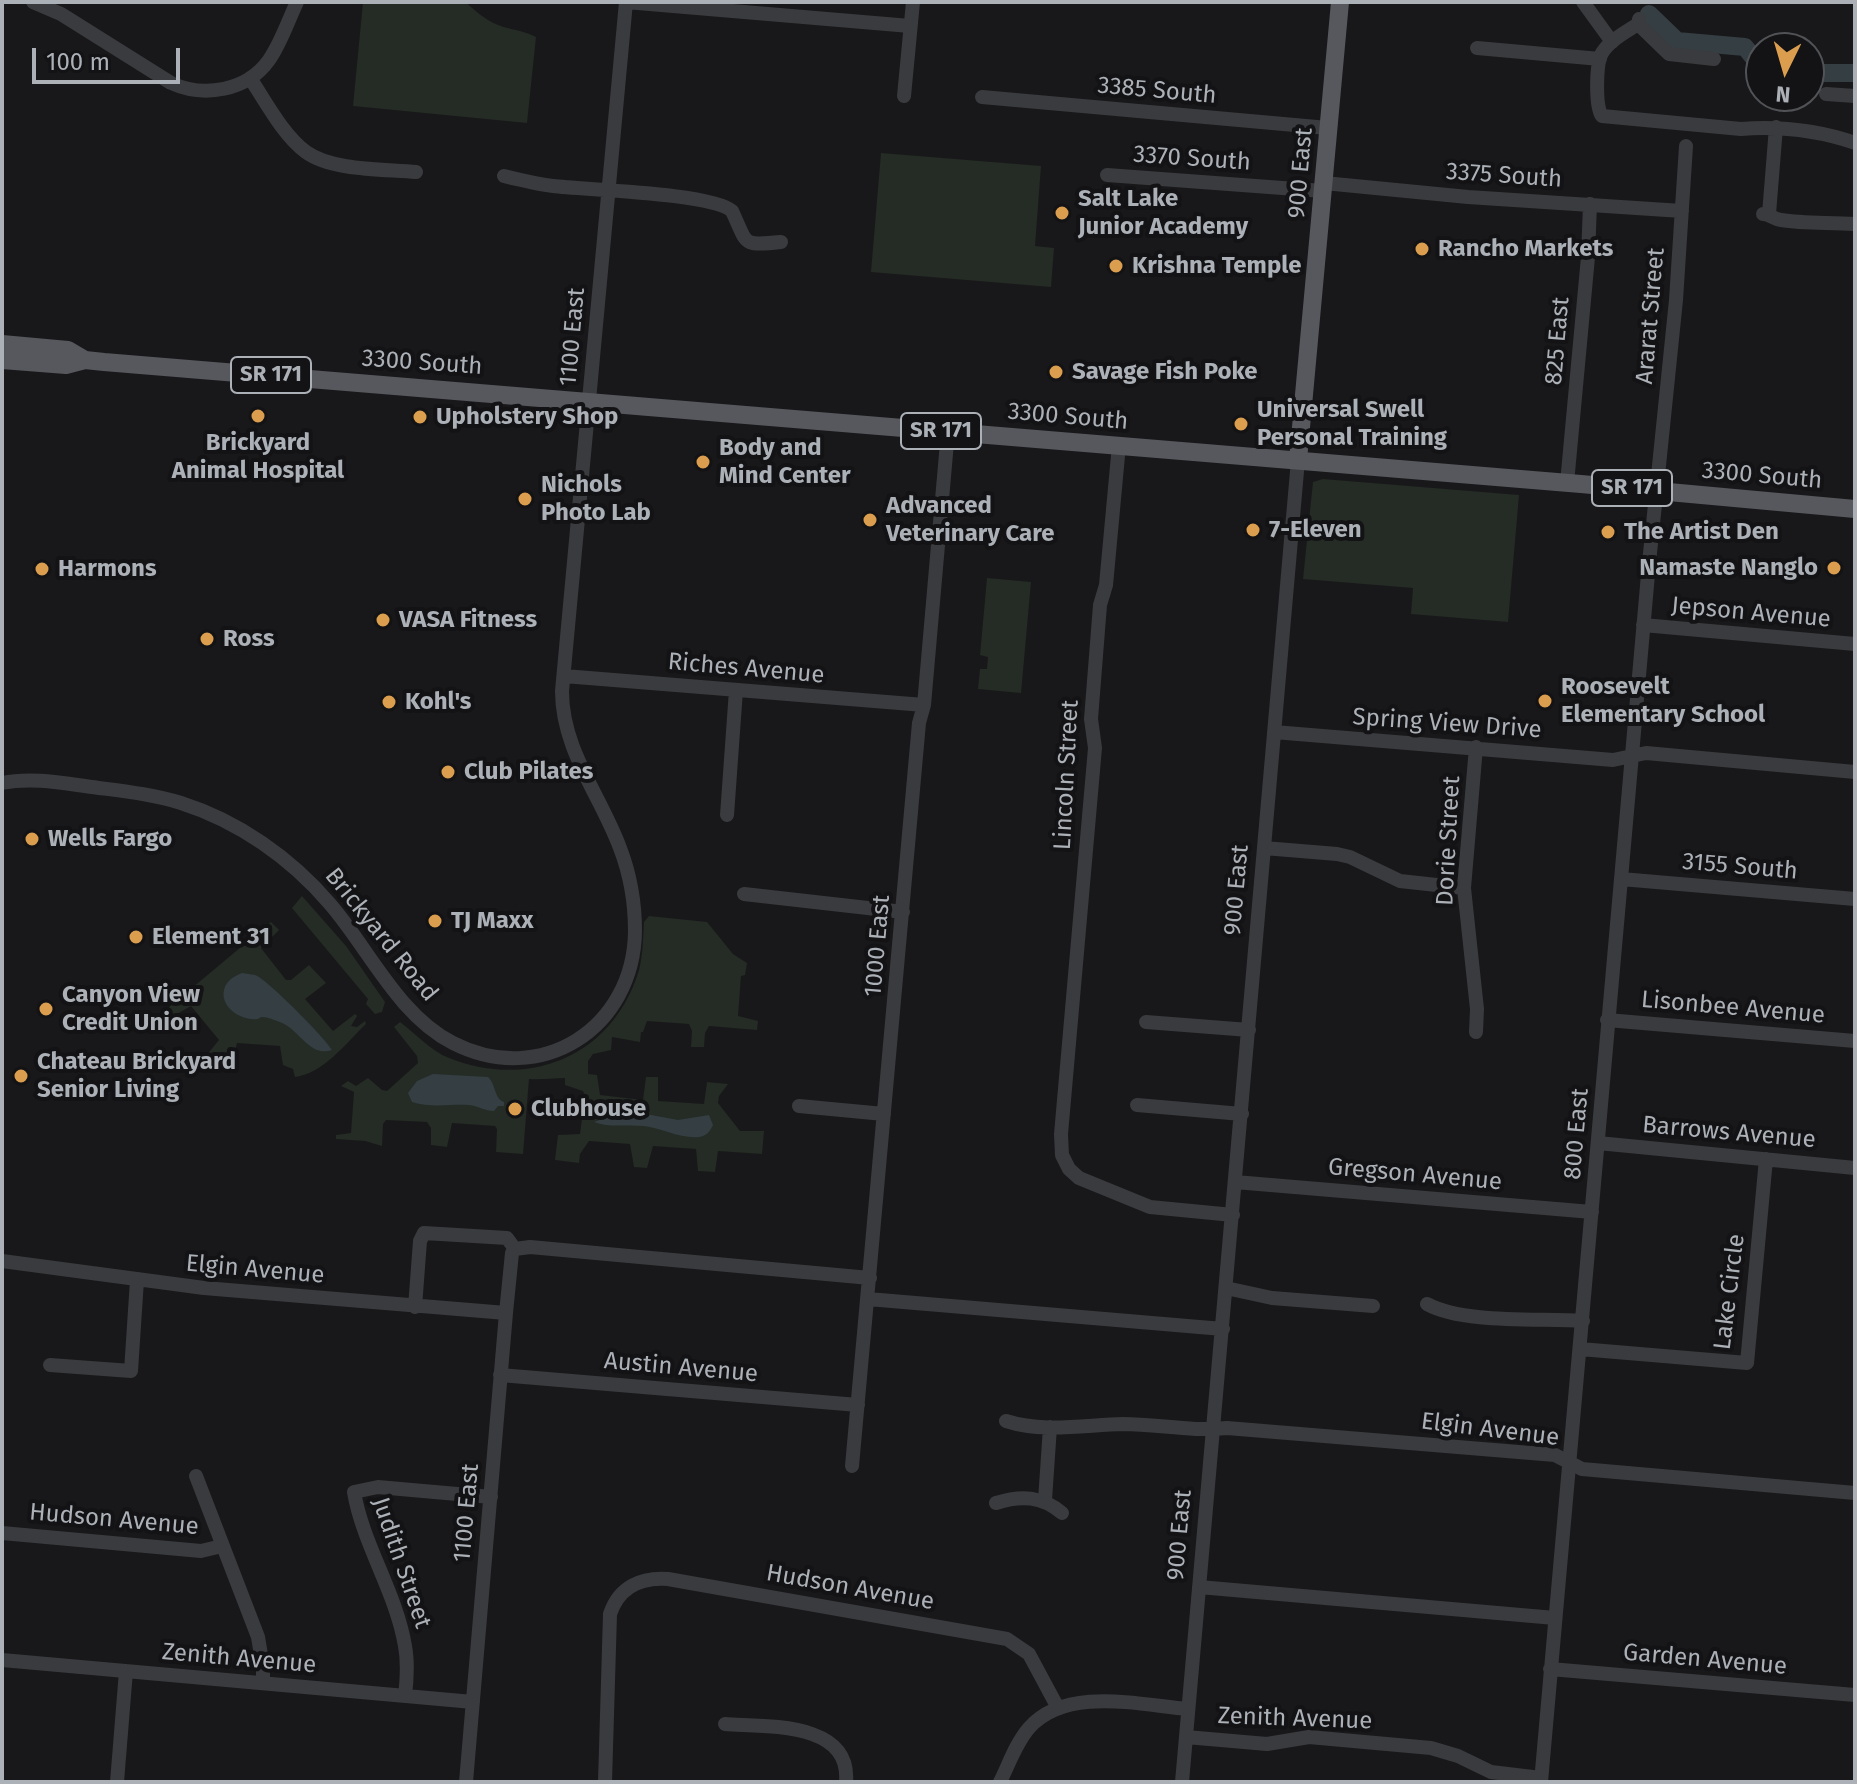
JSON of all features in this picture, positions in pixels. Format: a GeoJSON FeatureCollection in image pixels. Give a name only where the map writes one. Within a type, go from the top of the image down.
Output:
{"type":"FeatureCollection","features":[{"type":"Feature","properties":{"kind":"main road","name":"900 East"},"geometry":{"type":"LineString","coordinates":[[1298,460],[1340,2]]}},
{"type":"Feature","properties":{"kind":"main road","name":"3300 South"},"geometry":{"type":"LineString","coordinates":[[2,344],[68,350],[85,360]]}},
{"type":"Feature","properties":{"kind":"main road","name":"3300 South"},"geometry":{"type":"LineString","coordinates":[[2,360],[66,365],[85,360],[1855,509]]}},
{"type":"Feature","properties":{"kind":"street"},"geometry":{"type":"LineString","coordinates":[[33,2],[61,14],[180,87],[197,91],[215,91],[250,78],[270,59],[297,2]]}},
{"type":"Feature","properties":{"kind":"street"},"geometry":{"type":"LineString","coordinates":[[626,2],[762,8],[910,26]]}},
{"type":"Feature","properties":{"kind":"street","name":"1100 East"},"geometry":{"type":"LineString","coordinates":[[564,676],[626,2]]}},
{"type":"Feature","properties":{"kind":"street"},"geometry":{"type":"LineString","coordinates":[[904,96],[913,2]]}},
{"type":"Feature","properties":{"kind":"street"},"geometry":{"type":"LineString","coordinates":[[1583,2],[1612,42]]}},
{"type":"Feature","properties":{"kind":"street"},"geometry":{"type":"LineString","coordinates":[[1714,59],[1669,54],[1638,22],[1612,42],[1600,59],[1597,108],[1606,117],[1741,129],[1776,127],[1826,133],[1855,143]]}},
{"type":"Feature","properties":{"kind":"street"},"geometry":{"type":"LineString","coordinates":[[1477,48],[1600,59]]}},
{"type":"Feature","properties":{"kind":"street"},"geometry":{"type":"LineString","coordinates":[[250,78],[293,140],[312,156],[335,164],[416,172]]}},
{"type":"Feature","properties":{"kind":"street"},"geometry":{"type":"LineString","coordinates":[[1826,94],[1855,96]]}},
{"type":"Feature","properties":{"kind":"street","name":"3385 South"},"geometry":{"type":"LineString","coordinates":[[982,97],[1328,128]]}},
{"type":"Feature","properties":{"kind":"street"},"geometry":{"type":"LineString","coordinates":[[1776,127],[1766,214],[1797,222],[1855,224]]}},
{"type":"Feature","properties":{"kind":"street","name":"Ararat Street"},"geometry":{"type":"LineString","coordinates":[[1656,490],[1686,146]]}},
{"type":"Feature","properties":{"kind":"street","name":"3370 South"},"geometry":{"type":"LineString","coordinates":[[1107,175],[1323,187]]}},
{"type":"Feature","properties":{"kind":"street"},"geometry":{"type":"LineString","coordinates":[[504,176],[553,186],[722,205],[732,211],[746,241],[755,244],[781,242]]}},
{"type":"Feature","properties":{"kind":"street","name":"3375 South"},"geometry":{"type":"LineString","coordinates":[[1323,187],[1682,211]]}},
{"type":"Feature","properties":{"kind":"street","name":"825 East"},"geometry":{"type":"LineString","coordinates":[[1567,483],[1590,204]]}},
{"type":"Feature","properties":{"kind":"street","name":"1000 East"},"geometry":{"type":"LineString","coordinates":[[852,1466],[948,431]]}},
{"type":"Feature","properties":{"kind":"street","name":"Lincoln Street"},"geometry":{"type":"LineString","coordinates":[[1119,445],[1106,585],[1099,619],[1091,719],[1095,748],[1061,1134],[1062,1155],[1069,1169],[1079,1178],[1150,1207],[1233,1215]]}},
{"type":"Feature","properties":{"kind":"street","name":"900 East"},"geometry":{"type":"LineString","coordinates":[[1182,1782],[1298,460]]}},
{"type":"Feature","properties":{"kind":"street","name":"800 East"},"geometry":{"type":"LineString","coordinates":[[1541,1780],[1656,490]]}},
{"type":"Feature","properties":{"kind":"street","name":"Jepson Avenue"},"geometry":{"type":"LineString","coordinates":[[1643,625],[1855,644]]}},
{"type":"Feature","properties":{"kind":"street","name":"Riches Avenue"},"geometry":{"type":"LineString","coordinates":[[564,676],[924,705]]}},
{"type":"Feature","properties":{"kind":"street","name":"Brickyard Road"},"geometry":{"type":"LineString","coordinates":[[2,783],[44,780],[129,792],[181,803],[210,814],[261,842],[300,873],[330,903],[410,1009],[425,1024],[451,1042],[484,1055],[531,1058],[576,1041],[601,1021],[621,993],[634,946],[634,911],[627,866],[567,734],[562,706],[564,676]]}},
{"type":"Feature","properties":{"kind":"street"},"geometry":{"type":"LineString","coordinates":[[727,815],[736,690]]}},
{"type":"Feature","properties":{"kind":"street","name":"Spring View Drive"},"geometry":{"type":"LineString","coordinates":[[1274,732],[1613,760],[1646,753],[1855,772]]}},
{"type":"Feature","properties":{"kind":"street","name":"Dorie Street"},"geometry":{"type":"LineString","coordinates":[[1476,747],[1464,888],[1477,1009],[1476,1032]]}},
{"type":"Feature","properties":{"kind":"street"},"geometry":{"type":"LineString","coordinates":[[1264,848],[1337,854],[1400,881],[1464,888]]}},
{"type":"Feature","properties":{"kind":"street","name":"3155 South"},"geometry":{"type":"LineString","coordinates":[[1621,879],[1855,899]]}},
{"type":"Feature","properties":{"kind":"street"},"geometry":{"type":"LineString","coordinates":[[744,894],[903,912]]}},
{"type":"Feature","properties":{"kind":"street","name":"Lisonbee Avenue"},"geometry":{"type":"LineString","coordinates":[[1607,1020],[1855,1041]]}},
{"type":"Feature","properties":{"kind":"street"},"geometry":{"type":"LineString","coordinates":[[1146,1022],[1249,1030]]}},
{"type":"Feature","properties":{"kind":"street"},"geometry":{"type":"LineString","coordinates":[[1137,1105],[1242,1114]]}},
{"type":"Feature","properties":{"kind":"street"},"geometry":{"type":"LineString","coordinates":[[799,1106],[884,1114]]}},
{"type":"Feature","properties":{"kind":"street","name":"Barrows Avenue"},"geometry":{"type":"LineString","coordinates":[[1598,1143],[1855,1168]]}},
{"type":"Feature","properties":{"kind":"street","name":"Lake Circle"},"geometry":{"type":"LineString","coordinates":[[1580,1349],[1747,1363],[1766,1159]]}},
{"type":"Feature","properties":{"kind":"street","name":"Gregson Avenue"},"geometry":{"type":"LineString","coordinates":[[1235,1182],[1592,1212]]}},
{"type":"Feature","properties":{"kind":"street"},"geometry":{"type":"LineString","coordinates":[[415,1307],[420,1241],[424,1233],[507,1238],[515,1249],[545,1249],[870,1278]]}},
{"type":"Feature","properties":{"kind":"street","name":"1100 East"},"geometry":{"type":"LineString","coordinates":[[466,1782],[500,1375],[512,1253],[515,1249]]}},
{"type":"Feature","properties":{"kind":"street","name":"Elgin Avenue"},"geometry":{"type":"LineString","coordinates":[[2,1261],[204,1288],[506,1313]]}},
{"type":"Feature","properties":{"kind":"street"},"geometry":{"type":"LineString","coordinates":[[50,1365],[131,1371],[137,1280]]}},
{"type":"Feature","properties":{"kind":"street"},"geometry":{"type":"LineString","coordinates":[[1226,1288],[1272,1298],[1373,1306]]}},
{"type":"Feature","properties":{"kind":"street"},"geometry":{"type":"LineString","coordinates":[[868,1299],[1223,1329]]}},
{"type":"Feature","properties":{"kind":"street"},"geometry":{"type":"LineString","coordinates":[[1427,1304],[1442,1312],[1543,1321],[1583,1321]]}},
{"type":"Feature","properties":{"kind":"street","name":"Austin Avenue"},"geometry":{"type":"LineString","coordinates":[[500,1375],[858,1405]]}},
{"type":"Feature","properties":{"kind":"street"},"geometry":{"type":"LineString","coordinates":[[1006,1421],[1027,1427],[1128,1424],[1200,1431],[1214,1429]]}},
{"type":"Feature","properties":{"kind":"street"},"geometry":{"type":"LineString","coordinates":[[1045,1500],[1050,1427]]}},
{"type":"Feature","properties":{"kind":"street","name":"Elgin Avenue"},"geometry":{"type":"LineString","coordinates":[[1214,1429],[1555,1455],[1582,1469],[1855,1493]]}},
{"type":"Feature","properties":{"kind":"street"},"geometry":{"type":"LineString","coordinates":[[196,1476],[258,1637],[263,1659],[263,1683]]}},
{"type":"Feature","properties":{"kind":"street","name":"Judith Street"},"geometry":{"type":"LineString","coordinates":[[405,1696],[407,1671],[401,1628],[358,1516],[354,1492],[378,1487],[491,1497]]}},
{"type":"Feature","properties":{"kind":"street"},"geometry":{"type":"LineString","coordinates":[[996,1503],[1013,1498],[1045,1500],[1062,1513]]}},
{"type":"Feature","properties":{"kind":"street","name":"Hudson Avenue"},"geometry":{"type":"LineString","coordinates":[[2,1533],[201,1551],[222,1546]]}},
{"type":"Feature","properties":{"kind":"street","name":"Hudson Avenue"},"geometry":{"type":"LineString","coordinates":[[605,1782],[612,1609],[627,1588],[644,1580],[661,1578],[1001,1637],[1019,1645],[1029,1654],[1058,1708]]}},
{"type":"Feature","properties":{"kind":"street"},"geometry":{"type":"LineString","coordinates":[[1199,1587],[1555,1618]]}},
{"type":"Feature","properties":{"kind":"street","name":"Zenith Avenue"},"geometry":{"type":"LineString","coordinates":[[2,1660],[473,1702]]}},
{"type":"Feature","properties":{"kind":"street","name":"Garden Avenue"},"geometry":{"type":"LineString","coordinates":[[1550,1669],[1855,1695]]}},
{"type":"Feature","properties":{"kind":"street"},"geometry":{"type":"LineString","coordinates":[[117,1782],[126,1671]]}},
{"type":"Feature","properties":{"kind":"street"},"geometry":{"type":"LineString","coordinates":[[1000,1782],[1024,1735],[1039,1719],[1058,1708],[1091,1701],[1188,1709]]}},
{"type":"Feature","properties":{"kind":"street"},"geometry":{"type":"LineString","coordinates":[[725,1724],[816,1734],[840,1755],[846,1766],[846,1782]]}},
{"type":"Feature","properties":{"kind":"street","name":"Zenith Avenue"},"geometry":{"type":"LineString","coordinates":[[1186,1737],[1267,1744],[1309,1737],[1431,1748],[1458,1756],[1491,1772],[1541,1780]]}},
{"type":"Feature","properties":{"kind":"shaded area"},"geometry":{"type":"Polygon","coordinates":[[[363,2],[465,2],[493,23],[536,37],[527,123],[353,106],[363,2]]]}},
{"type":"Feature","properties":{"kind":"shaded area"},"geometry":{"type":"Polygon","coordinates":[[[881,153],[1041,166],[1035,246],[1054,248],[1051,287],[871,272],[881,153]]]}},
{"type":"Feature","properties":{"kind":"shaded area"},"geometry":{"type":"Polygon","coordinates":[[[1323,479],[1519,495],[1508,622],[1411,614],[1413,588],[1303,579],[1313,482],[1323,479]]]}},
{"type":"Feature","properties":{"kind":"shaded area"},"geometry":{"type":"Polygon","coordinates":[[[987,578],[1031,582],[1021,693],[978,689],[980,669],[987,669],[988,657],[980,655],[987,578]]]}},
{"type":"Feature","properties":{"kind":"shaded area"},"geometry":{"type":"Polygon","coordinates":[[[302,896],[346,946],[385,1002],[382,1012],[375,1014],[366,1004],[368,999],[292,908],[302,896]]]}},
{"type":"Feature","properties":{"kind":"shaded area"},"geometry":{"type":"Polygon","coordinates":[[[649,916],[707,922],[733,954],[747,963],[745,975],[741,976],[738,1016],[758,1021],[757,1030],[709,1026],[704,1047],[691,1047],[689,1024],[647,1021],[640,1042],[612,1037],[611,1050],[593,1054],[588,1061],[588,1074],[597,1075],[600,1095],[643,1100],[646,1077],[658,1077],[658,1101],[704,1104],[707,1082],[728,1084],[718,1103],[740,1131],[764,1131],[762,1154],[718,1151],[715,1172],[698,1171],[696,1149],[653,1146],[647,1168],[634,1167],[630,1144],[589,1141],[580,1154],[579,1163],[555,1160],[558,1135],[580,1134],[585,1095],[583,1091],[565,1085],[565,1078],[529,1079],[523,1154],[496,1152],[495,1126],[452,1123],[447,1147],[431,1145],[431,1128],[427,1122],[386,1120],[382,1146],[336,1139],[336,1135],[351,1133],[354,1092],[341,1086],[348,1081],[356,1086],[368,1078],[387,1091],[418,1063],[417,1056],[394,1027],[400,1022],[442,1055],[479,1067],[509,1070],[538,1067],[565,1058],[589,1044],[610,1025],[627,1000],[639,970],[644,922],[649,916]]]}},
{"type":"Feature","properties":{"kind":"shaded area"},"geometry":{"type":"Polygon","coordinates":[[[271,922],[279,930],[261,948],[286,980],[291,980],[309,965],[326,983],[305,999],[333,1031],[355,1014],[357,1016],[351,1026],[357,1027],[365,1021],[366,1024],[325,1064],[295,1077],[293,1069],[283,1065],[280,1046],[237,1043],[233,1060],[208,1060],[205,1057],[219,1040],[191,1006],[168,1019],[162,1013],[271,922]]]}},
{"type":"Feature","properties":{"kind":"shaded area"},"geometry":{"type":"Polygon","coordinates":[[[242,973],[255,975],[271,986],[332,1050],[313,1048],[278,1021],[265,1017],[245,1018],[233,1012],[225,1002],[224,990],[231,979],[242,973]]]}},
{"type":"Feature","properties":{"kind":"shaded area"},"geometry":{"type":"Polygon","coordinates":[[[433,1074],[488,1077],[504,1106],[498,1106],[494,1111],[469,1105],[412,1102],[408,1093],[417,1081],[433,1074]]]}},
{"type":"Feature","properties":{"kind":"shaded area"},"geometry":{"type":"Polygon","coordinates":[[[635,1112],[678,1120],[709,1115],[713,1125],[704,1136],[692,1137],[644,1126],[594,1122],[635,1112]]]}},
{"type":"Feature","properties":{"kind":"waterway"},"geometry":{"type":"LineString","coordinates":[[1649,14],[1677,41],[1745,47]]}},
{"type":"Feature","properties":{"kind":"waterway"},"geometry":{"type":"LineString","coordinates":[[1825,73],[1855,73]]}},
{"type":"Feature","properties":{"kind":"place","name":"Salt Lake Junior Academy"},"geometry":{"type":"Point","coordinates":[1062,213]}},
{"type":"Feature","properties":{"kind":"place","name":"Rancho Markets"},"geometry":{"type":"Point","coordinates":[1422,249]}},
{"type":"Feature","properties":{"kind":"place","name":"Krishna Temple"},"geometry":{"type":"Point","coordinates":[1116,266]}},
{"type":"Feature","properties":{"kind":"place","name":"Savage Fish Poke"},"geometry":{"type":"Point","coordinates":[1056,372]}},
{"type":"Feature","properties":{"kind":"place","name":"Brickyard Animal Hospital"},"geometry":{"type":"Point","coordinates":[258,416]}},
{"type":"Feature","properties":{"kind":"place","name":"Upholstery Shop"},"geometry":{"type":"Point","coordinates":[420,417]}},
{"type":"Feature","properties":{"kind":"place","name":"Universal Swell Personal Training"},"geometry":{"type":"Point","coordinates":[1241,424]}},
{"type":"Feature","properties":{"kind":"place","name":"Body and Mind Center"},"geometry":{"type":"Point","coordinates":[703,462]}},
{"type":"Feature","properties":{"kind":"place","name":"Nichols Photo Lab"},"geometry":{"type":"Point","coordinates":[525,499]}},
{"type":"Feature","properties":{"kind":"place","name":"Advanced Veterinary Care"},"geometry":{"type":"Point","coordinates":[870,520]}},
{"type":"Feature","properties":{"kind":"place","name":"7-Eleven"},"geometry":{"type":"Point","coordinates":[1253,530]}},
{"type":"Feature","properties":{"kind":"place","name":"The Artist Den"},"geometry":{"type":"Point","coordinates":[1608,532]}},
{"type":"Feature","properties":{"kind":"place","name":"Namaste Nanglo"},"geometry":{"type":"Point","coordinates":[1834,568]}},
{"type":"Feature","properties":{"kind":"place","name":"Harmons"},"geometry":{"type":"Point","coordinates":[42,569]}},
{"type":"Feature","properties":{"kind":"place","name":"VASA Fitness"},"geometry":{"type":"Point","coordinates":[383,620]}},
{"type":"Feature","properties":{"kind":"place","name":"Ross"},"geometry":{"type":"Point","coordinates":[207,639]}},
{"type":"Feature","properties":{"kind":"place","name":"Roosevelt Elementary School"},"geometry":{"type":"Point","coordinates":[1545,701]}},
{"type":"Feature","properties":{"kind":"place","name":"Kohl's"},"geometry":{"type":"Point","coordinates":[389,702]}},
{"type":"Feature","properties":{"kind":"place","name":"Club Pilates"},"geometry":{"type":"Point","coordinates":[448,772]}},
{"type":"Feature","properties":{"kind":"place","name":"Wells Fargo"},"geometry":{"type":"Point","coordinates":[32,839]}},
{"type":"Feature","properties":{"kind":"place","name":"TJ Maxx"},"geometry":{"type":"Point","coordinates":[435,921]}},
{"type":"Feature","properties":{"kind":"place","name":"Element 31"},"geometry":{"type":"Point","coordinates":[136,937]}},
{"type":"Feature","properties":{"kind":"place","name":"Canyon View Credit Union"},"geometry":{"type":"Point","coordinates":[46,1009]}},
{"type":"Feature","properties":{"kind":"place","name":"Chateau Brickyard Senior Living"},"geometry":{"type":"Point","coordinates":[21,1076]}},
{"type":"Feature","properties":{"kind":"place","name":"Clubhouse"},"geometry":{"type":"Point","coordinates":[515,1109]}}]}
